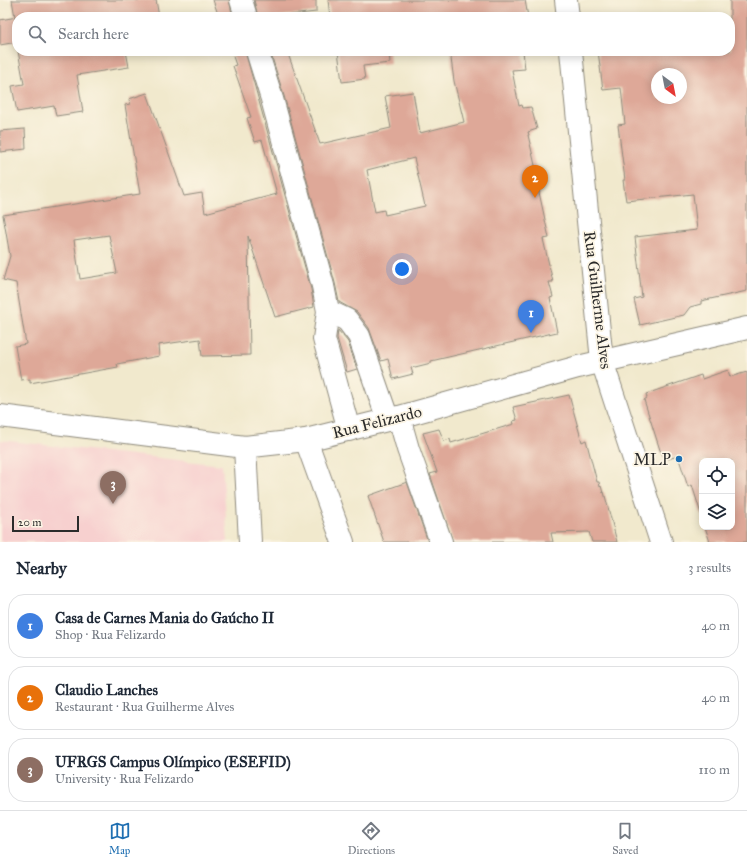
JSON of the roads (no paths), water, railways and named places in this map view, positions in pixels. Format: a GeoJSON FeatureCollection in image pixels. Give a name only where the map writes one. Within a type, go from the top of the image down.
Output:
{"type":"FeatureCollection","features":[{"type":"Feature","properties":{"kind":"main road"},"geometry":{"type":"LineString","coordinates":[[240,0],[244,12]]}},
{"type":"Feature","properties":{"kind":"main road"},"geometry":{"type":"LineString","coordinates":[[566,0],[567,12]]}},
{"type":"Feature","properties":{"kind":"main road"},"geometry":{"type":"LineString","coordinates":[[259,56],[272,99],[323,286],[328,311],[324,339],[350,430]]}},
{"type":"Feature","properties":{"kind":"main road","name":"Rua Guilherme Alves"},"geometry":{"type":"LineString","coordinates":[[572,56],[602,361],[660,542]]}},
{"type":"Feature","properties":{"kind":"main road"},"geometry":{"type":"LineString","coordinates":[[328,311],[347,320],[359,336],[393,419],[408,449],[441,542]]}},
{"type":"Feature","properties":{"kind":"main road","name":"Rua Felizardo"},"geometry":{"type":"LineString","coordinates":[[0,416],[245,447],[306,440],[393,419],[602,361],[747,328]]}},
{"type":"Feature","properties":{"kind":"main road"},"geometry":{"type":"LineString","coordinates":[[306,440],[343,542]]}},
{"type":"Feature","properties":{"kind":"main road"},"geometry":{"type":"LineString","coordinates":[[245,447],[250,542]]}},
{"type":"Feature","properties":{"kind":"place","name":"Claudio Lanches"},"geometry":{"type":"Point","coordinates":[535,198]}},
{"type":"Feature","properties":{"kind":"place","name":"Casa de Carnes Mania do Gaúcho II"},"geometry":{"type":"Point","coordinates":[531,333]}},
{"type":"Feature","properties":{"kind":"place","name":"MLP"},"geometry":{"type":"Point","coordinates":[679,459]}},
{"type":"Feature","properties":{"kind":"place","name":"UFRGS Campus Olímpico (ESEFID)"},"geometry":{"type":"Point","coordinates":[113,504]}}]}
